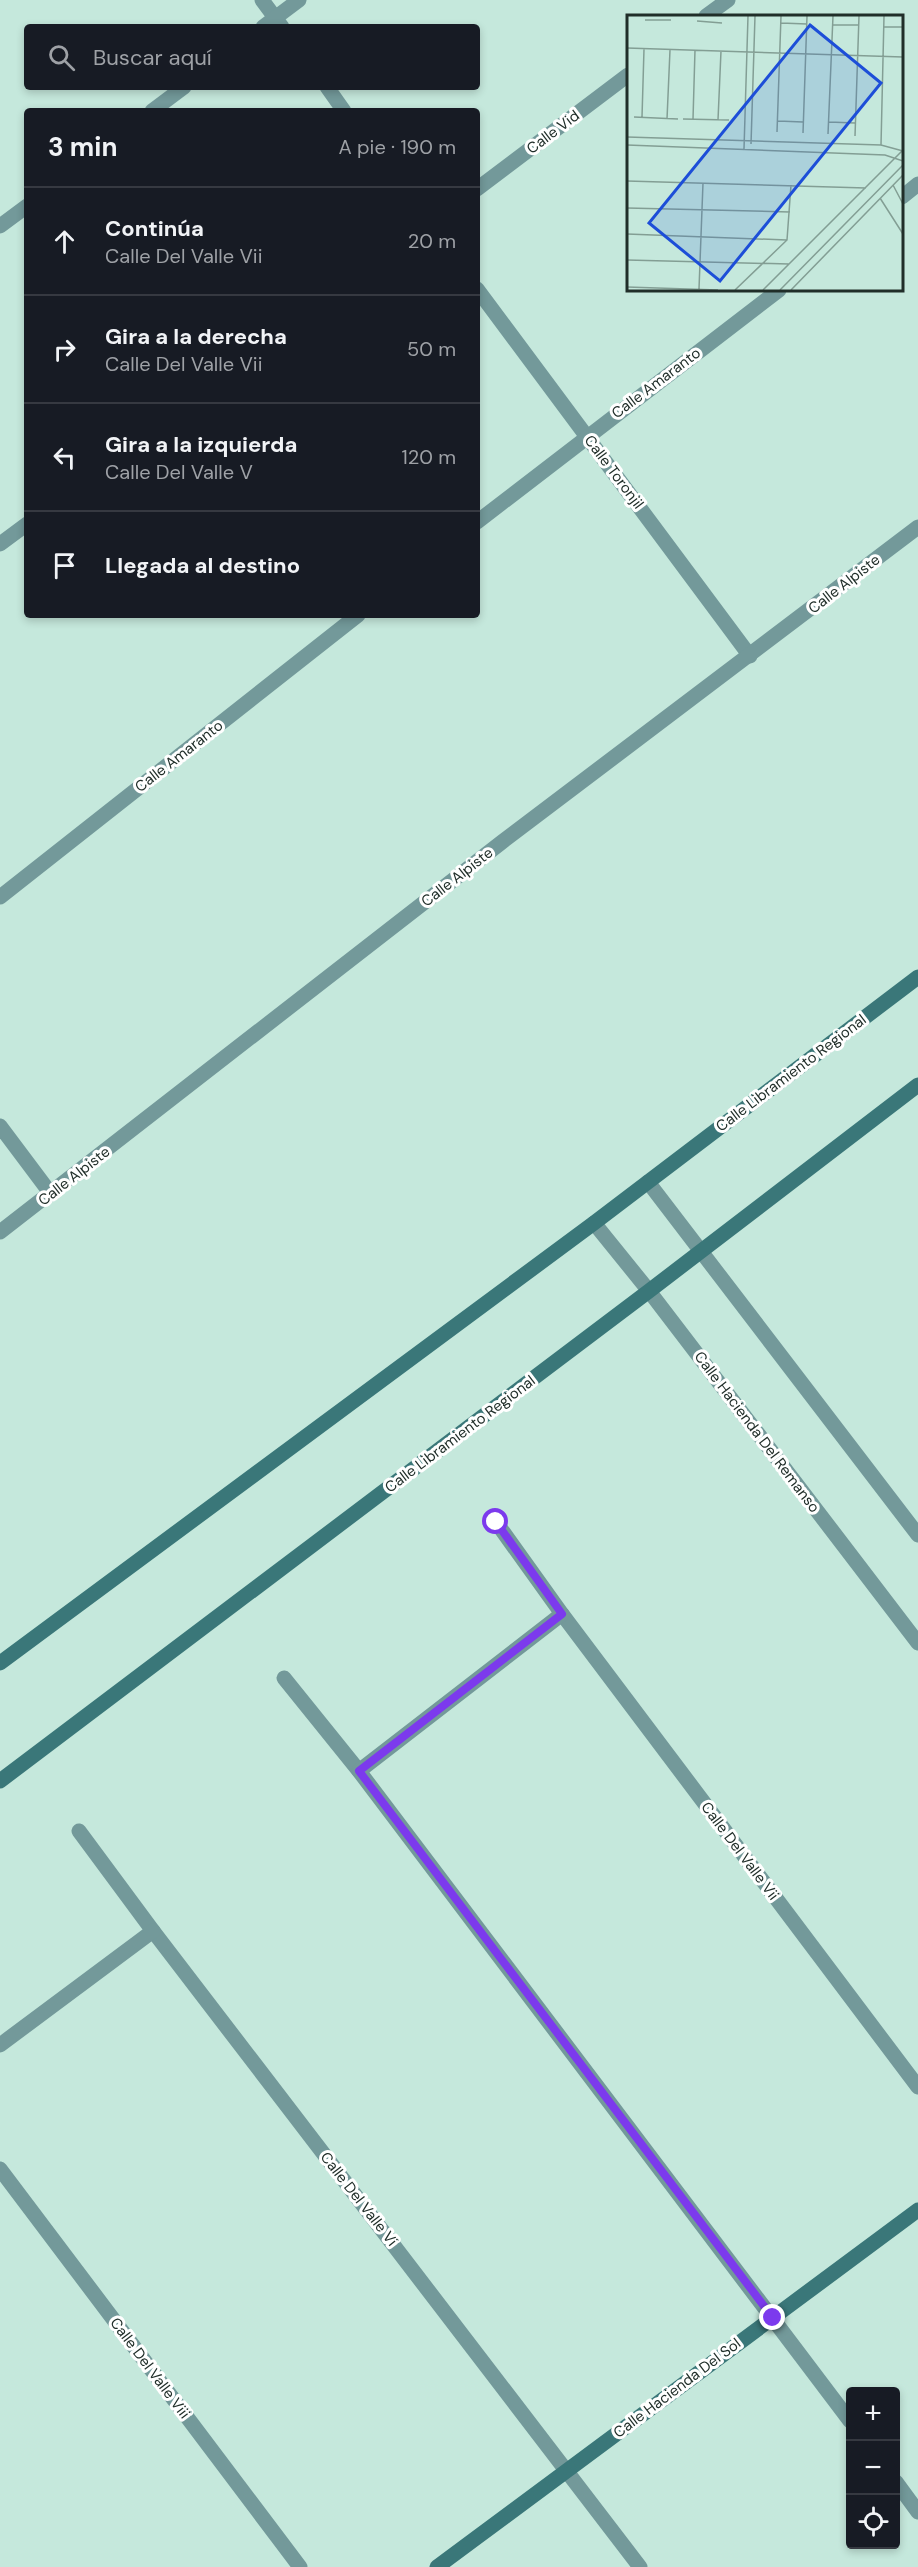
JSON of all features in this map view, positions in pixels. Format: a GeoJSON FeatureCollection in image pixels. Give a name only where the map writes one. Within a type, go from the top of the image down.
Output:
{"type":"FeatureCollection","features":[{"type":"Feature","properties":{"kind":"street"},"geometry":{"type":"LineString","coordinates":[[262,0],[273,24],[298,0]]}},
{"type":"Feature","properties":{"kind":"street"},"geometry":{"type":"LineString","coordinates":[[707,15],[728,0]]}},
{"type":"Feature","properties":{"kind":"street","name":"Calle Vid"},"geometry":{"type":"LineString","coordinates":[[480,187],[627,76]]}},
{"type":"Feature","properties":{"kind":"street"},"geometry":{"type":"LineString","coordinates":[[156,108],[180,90]]}},
{"type":"Feature","properties":{"kind":"street"},"geometry":{"type":"LineString","coordinates":[[329,90],[342,108]]}},
{"type":"Feature","properties":{"kind":"street"},"geometry":{"type":"LineString","coordinates":[[903,196],[918,184]]}},
{"type":"Feature","properties":{"kind":"street"},"geometry":{"type":"LineString","coordinates":[[0,226],[24,208]]}},
{"type":"Feature","properties":{"kind":"street","name":"Calle Amaranto"},"geometry":{"type":"LineString","coordinates":[[480,520],[778,291]]}},
{"type":"Feature","properties":{"kind":"street","name":"Calle Toronjil"},"geometry":{"type":"LineString","coordinates":[[480,293],[750,656]]}},
{"type":"Feature","properties":{"kind":"street"},"geometry":{"type":"LineString","coordinates":[[0,544],[24,526]]}},
{"type":"Feature","properties":{"kind":"street","name":"Calle Alpiste"},"geometry":{"type":"LineString","coordinates":[[0,1232],[502,842],[918,527]]}},
{"type":"Feature","properties":{"kind":"street","name":"Calle Amaranto"},"geometry":{"type":"LineString","coordinates":[[0,897],[354,618]]}},
{"type":"Feature","properties":{"kind":"street","name":"Calle Libramiento Regional"},"geometry":{"type":"LineString","coordinates":[[0,1663],[594,1223],[918,977]]}},
{"type":"Feature","properties":{"kind":"street","name":"Calle Libramiento Regional"},"geometry":{"type":"LineString","coordinates":[[0,1781],[918,1085]]}},
{"type":"Feature","properties":{"kind":"street"},"geometry":{"type":"LineString","coordinates":[[0,1126],[51,1194]]}},
{"type":"Feature","properties":{"kind":"street"},"geometry":{"type":"LineString","coordinates":[[648,1182],[918,1535]]}},
{"type":"Feature","properties":{"kind":"street","name":"Calle Hacienda Del Remanso"},"geometry":{"type":"LineString","coordinates":[[594,1223],[649,1291],[918,1643]]}},
{"type":"Feature","properties":{"kind":"street","name":"Calle Del Valle Vii"},"geometry":{"type":"LineString","coordinates":[[496,1522],[562,1614],[918,2087]]}},
{"type":"Feature","properties":{"kind":"street"},"geometry":{"type":"LineString","coordinates":[[359,1771],[562,1614]]}},
{"type":"Feature","properties":{"kind":"street"},"geometry":{"type":"LineString","coordinates":[[284,1678],[359,1771],[846,2416]]}},
{"type":"Feature","properties":{"kind":"street","name":"Calle Del Valle Vi"},"geometry":{"type":"LineString","coordinates":[[80,1831],[153,1931],[568,2470],[640,2567]]}},
{"type":"Feature","properties":{"kind":"street"},"geometry":{"type":"LineString","coordinates":[[0,2045],[153,1931]]}},
{"type":"Feature","properties":{"kind":"street","name":"Calle Del Valle Viii"},"geometry":{"type":"LineString","coordinates":[[0,2169],[300,2567]]}},
{"type":"Feature","properties":{"kind":"street","name":"Calle Hacienda Del Sol"},"geometry":{"type":"LineString","coordinates":[[437,2567],[918,2210]]}},
{"type":"Feature","properties":{"kind":"street"},"geometry":{"type":"LineString","coordinates":[[900,2487],[918,2512]]}},
{"type":"Feature","properties":{"kind":"route"},"geometry":{"type":"LineString","coordinates":[[496,1522],[562,1614],[359,1771],[773,2318]]}}]}
